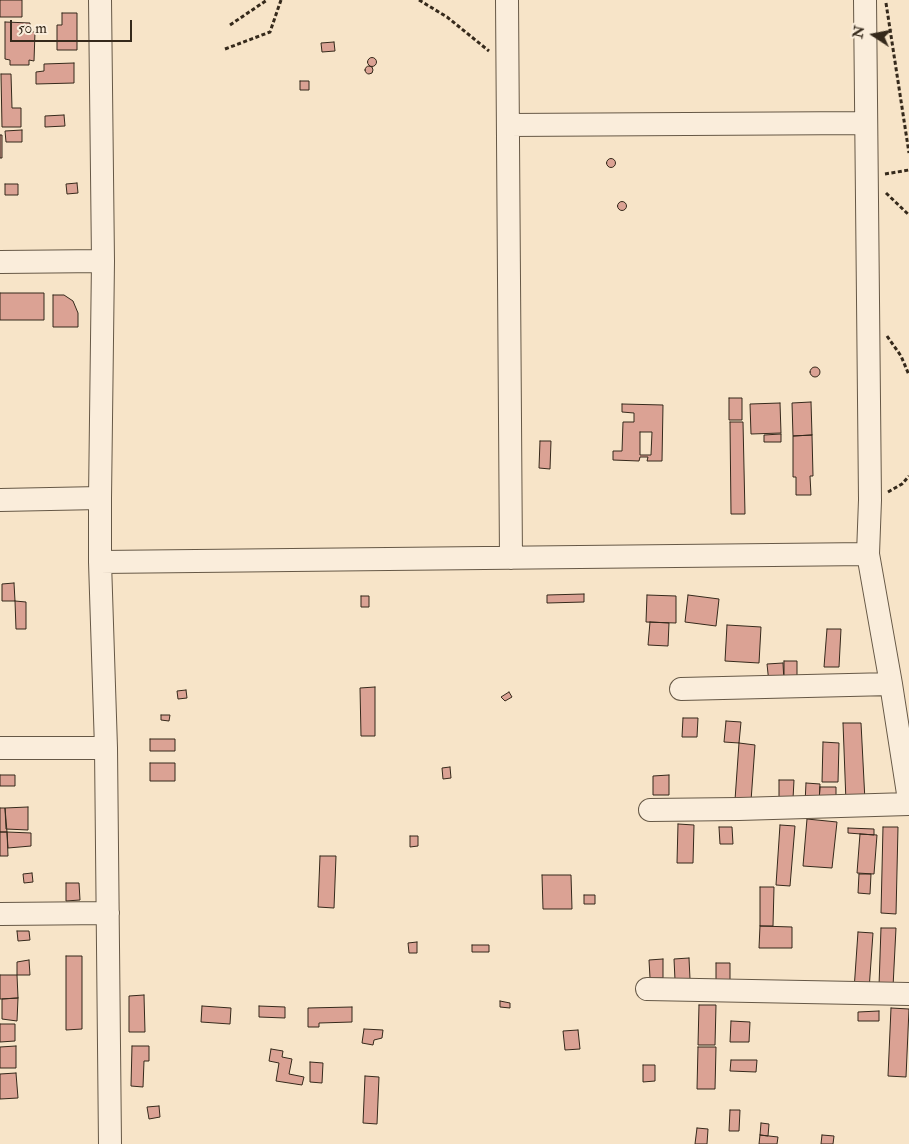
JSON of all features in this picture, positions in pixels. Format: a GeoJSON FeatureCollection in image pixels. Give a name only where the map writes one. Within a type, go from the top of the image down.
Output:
{"type":"FeatureCollection","features":[{"type":"Feature","properties":{"kind":"street"},"geometry":{"type":"LineString","coordinates":[[100,0],[104,261],[100,562],[106,748],[110,1144]]}},
{"type":"Feature","properties":{"kind":"street"},"geometry":{"type":"LineString","coordinates":[[507,0],[511,558]]}},
{"type":"Feature","properties":{"kind":"street"},"geometry":{"type":"LineString","coordinates":[[864,0],[870,500],[868,554],[909,800]]}},
{"type":"Feature","properties":{"kind":"street"},"geometry":{"type":"LineString","coordinates":[[508,126],[866,123]]}},
{"type":"Feature","properties":{"kind":"street"},"geometry":{"type":"LineString","coordinates":[[0,262],[104,261]]}},
{"type":"Feature","properties":{"kind":"street"},"geometry":{"type":"LineString","coordinates":[[0,500],[100,498]]}},
{"type":"Feature","properties":{"kind":"street"},"geometry":{"type":"LineString","coordinates":[[100,562],[868,554]]}},
{"type":"Feature","properties":{"kind":"street"},"geometry":{"type":"LineString","coordinates":[[681,690],[891,684]]}},
{"type":"Feature","properties":{"kind":"street"},"geometry":{"type":"LineString","coordinates":[[0,748],[106,748]]}},
{"type":"Feature","properties":{"kind":"street"},"geometry":{"type":"LineString","coordinates":[[650,810],[909,804]]}},
{"type":"Feature","properties":{"kind":"street"},"geometry":{"type":"LineString","coordinates":[[0,914],[108,913]]}},
{"type":"Feature","properties":{"kind":"street"},"geometry":{"type":"LineString","coordinates":[[647,989],[909,994]]}},
{"type":"Feature","properties":{"kind":"path"},"geometry":{"type":"LineString","coordinates":[[230,25],[267,0]]}},
{"type":"Feature","properties":{"kind":"path"},"geometry":{"type":"LineString","coordinates":[[225,49],[270,32],[281,0]]}},
{"type":"Feature","properties":{"kind":"path"},"geometry":{"type":"LineString","coordinates":[[419,0],[447,17],[496,56]]}},
{"type":"Feature","properties":{"kind":"path"},"geometry":{"type":"LineString","coordinates":[[885,0],[909,153]]}},
{"type":"Feature","properties":{"kind":"path"},"geometry":{"type":"LineString","coordinates":[[867,176],[909,170]]}},
{"type":"Feature","properties":{"kind":"path"},"geometry":{"type":"LineString","coordinates":[[868,320],[880,326],[901,356],[909,375]]}},
{"type":"Feature","properties":{"kind":"building"},"geometry":{"type":"Polygon","coordinates":[[[0,0],[22,0],[22,17],[0,17],[0,0]]]}},
{"type":"Feature","properties":{"kind":"building"},"geometry":{"type":"Polygon","coordinates":[[[62,13],[77,13],[77,50],[57,50],[57,25],[62,25],[62,13]]]}},
{"type":"Feature","properties":{"kind":"building"},"geometry":{"type":"Polygon","coordinates":[[[5,22],[30,23],[30,32],[35,32],[34,61],[29,60],[29,65],[10,65],[10,60],[5,59],[5,22]]]}},
{"type":"Feature","properties":{"kind":"building"},"geometry":{"type":"Polygon","coordinates":[[[334,42],[335,51],[322,52],[321,43],[334,42]]]}},
{"type":"Feature","properties":{"kind":"building"},"geometry":{"type":"Polygon","coordinates":[[[372,58],[376,62],[372,66],[368,62],[372,58]]]}},
{"type":"Feature","properties":{"kind":"building"},"geometry":{"type":"Polygon","coordinates":[[[74,63],[74,83],[36,84],[36,72],[44,71],[44,64],[74,63]]]}},
{"type":"Feature","properties":{"kind":"building"},"geometry":{"type":"Polygon","coordinates":[[[369,66],[373,70],[369,74],[365,70],[369,66]]]}},
{"type":"Feature","properties":{"kind":"building"},"geometry":{"type":"Polygon","coordinates":[[[1,74],[11,74],[12,108],[21,108],[21,127],[2,127],[1,74]]]}},
{"type":"Feature","properties":{"kind":"building"},"geometry":{"type":"Polygon","coordinates":[[[300,81],[309,81],[309,90],[300,90],[300,81]]]}},
{"type":"Feature","properties":{"kind":"building"},"geometry":{"type":"Polygon","coordinates":[[[64,115],[65,126],[45,127],[45,116],[64,115]]]}},
{"type":"Feature","properties":{"kind":"building"},"geometry":{"type":"Polygon","coordinates":[[[22,130],[22,142],[6,142],[5,131],[22,130]]]}},
{"type":"Feature","properties":{"kind":"building"},"geometry":{"type":"Polygon","coordinates":[[[0,135],[2,135],[2,158],[0,158],[0,135]]]}},
{"type":"Feature","properties":{"kind":"building"},"geometry":{"type":"Polygon","coordinates":[[[611,159],[615,163],[611,167],[607,163],[611,159]]]}},
{"type":"Feature","properties":{"kind":"building"},"geometry":{"type":"Polygon","coordinates":[[[77,183],[78,193],[67,194],[66,184],[77,183]]]}},
{"type":"Feature","properties":{"kind":"building"},"geometry":{"type":"Polygon","coordinates":[[[5,184],[18,184],[18,195],[5,195],[5,184]]]}},
{"type":"Feature","properties":{"kind":"building"},"geometry":{"type":"Polygon","coordinates":[[[622,202],[626,206],[622,210],[618,206],[622,202]]]}},
{"type":"Feature","properties":{"kind":"building"},"geometry":{"type":"Polygon","coordinates":[[[0,293],[44,293],[44,320],[0,320],[0,293]]]}},
{"type":"Feature","properties":{"kind":"building"},"geometry":{"type":"Polygon","coordinates":[[[53,295],[64,295],[73,301],[78,313],[78,327],[53,327],[53,295]]]}},
{"type":"Feature","properties":{"kind":"building"},"geometry":{"type":"Polygon","coordinates":[[[815,367],[820,372],[815,377],[810,372],[815,367]]]}},
{"type":"Feature","properties":{"kind":"building"},"geometry":{"type":"Polygon","coordinates":[[[729,398],[742,398],[742,420],[729,420],[729,398]]]}},
{"type":"Feature","properties":{"kind":"building"},"geometry":{"type":"Polygon","coordinates":[[[811,402],[812,435],[793,436],[792,403],[811,402]]]}},
{"type":"Feature","properties":{"kind":"building"},"geometry":{"type":"Polygon","coordinates":[[[780,403],[781,433],[751,434],[750,404],[780,403]]]}},
{"type":"Feature","properties":{"kind":"building"},"geometry":{"type":"Polygon","coordinates":[[[622,404],[663,405],[662,461],[647,461],[648,457],[640,457],[639,461],[613,460],[613,451],[622,451],[623,422],[634,422],[634,413],[622,412],[622,404]],[[640,432],[640,455],[651,455],[652,432],[640,432]]]}},
{"type":"Feature","properties":{"kind":"building"},"geometry":{"type":"Polygon","coordinates":[[[730,422],[743,422],[745,514],[731,514],[730,422]]]}},
{"type":"Feature","properties":{"kind":"building"},"geometry":{"type":"Polygon","coordinates":[[[781,434],[781,442],[764,442],[764,435],[781,434]]]}},
{"type":"Feature","properties":{"kind":"building"},"geometry":{"type":"Polygon","coordinates":[[[812,435],[813,476],[810,476],[811,495],[796,495],[796,477],[793,477],[793,436],[812,435]]]}},
{"type":"Feature","properties":{"kind":"building"},"geometry":{"type":"Polygon","coordinates":[[[540,441],[551,441],[550,469],[539,468],[540,441]]]}},
{"type":"Feature","properties":{"kind":"building"},"geometry":{"type":"Polygon","coordinates":[[[14,583],[15,601],[2,601],[2,584],[14,583]]]}},
{"type":"Feature","properties":{"kind":"building"},"geometry":{"type":"Polygon","coordinates":[[[584,594],[584,602],[547,603],[547,595],[584,594]]]}},
{"type":"Feature","properties":{"kind":"building"},"geometry":{"type":"Polygon","coordinates":[[[647,595],[676,596],[676,623],[646,622],[647,595]]]}},
{"type":"Feature","properties":{"kind":"building"},"geometry":{"type":"Polygon","coordinates":[[[688,595],[719,599],[716,626],[685,622],[688,595]]]}},
{"type":"Feature","properties":{"kind":"building"},"geometry":{"type":"Polygon","coordinates":[[[361,596],[369,596],[369,607],[361,607],[361,596]]]}},
{"type":"Feature","properties":{"kind":"building"},"geometry":{"type":"Polygon","coordinates":[[[15,601],[26,602],[26,629],[16,629],[15,601]]]}},
{"type":"Feature","properties":{"kind":"building"},"geometry":{"type":"Polygon","coordinates":[[[650,622],[669,623],[668,646],[648,645],[650,622]]]}},
{"type":"Feature","properties":{"kind":"building"},"geometry":{"type":"Polygon","coordinates":[[[727,625],[761,627],[759,663],[725,661],[727,625]]]}},
{"type":"Feature","properties":{"kind":"building"},"geometry":{"type":"Polygon","coordinates":[[[827,629],[841,629],[839,667],[824,667],[827,629]]]}},
{"type":"Feature","properties":{"kind":"building"},"geometry":{"type":"Polygon","coordinates":[[[784,661],[797,661],[797,681],[784,681],[784,661]]]}},
{"type":"Feature","properties":{"kind":"building"},"geometry":{"type":"Polygon","coordinates":[[[783,663],[784,682],[769,683],[767,664],[783,663]]]}},
{"type":"Feature","properties":{"kind":"building"},"geometry":{"type":"Polygon","coordinates":[[[375,687],[375,736],[361,736],[360,688],[375,687]]]}},
{"type":"Feature","properties":{"kind":"building"},"geometry":{"type":"Polygon","coordinates":[[[186,690],[187,698],[178,699],[177,691],[186,690]]]}},
{"type":"Feature","properties":{"kind":"building"},"geometry":{"type":"Polygon","coordinates":[[[509,692],[512,697],[505,701],[501,697],[509,692]]]}},
{"type":"Feature","properties":{"kind":"building"},"geometry":{"type":"Polygon","coordinates":[[[161,715],[170,715],[169,721],[161,720],[161,715]]]}},
{"type":"Feature","properties":{"kind":"building"},"geometry":{"type":"Polygon","coordinates":[[[683,718],[698,718],[697,737],[682,737],[683,718]]]}},
{"type":"Feature","properties":{"kind":"building"},"geometry":{"type":"Polygon","coordinates":[[[726,721],[741,722],[739,743],[724,742],[726,721]]]}},
{"type":"Feature","properties":{"kind":"building"},"geometry":{"type":"Polygon","coordinates":[[[843,723],[861,723],[865,801],[846,802],[843,723]]]}},
{"type":"Feature","properties":{"kind":"building"},"geometry":{"type":"Polygon","coordinates":[[[150,739],[175,739],[175,751],[150,751],[150,739]]]}},
{"type":"Feature","properties":{"kind":"building"},"geometry":{"type":"Polygon","coordinates":[[[823,742],[839,743],[838,782],[822,782],[823,742]]]}},
{"type":"Feature","properties":{"kind":"building"},"geometry":{"type":"Polygon","coordinates":[[[739,743],[755,745],[751,801],[735,800],[739,743]]]}},
{"type":"Feature","properties":{"kind":"building"},"geometry":{"type":"Polygon","coordinates":[[[150,763],[175,763],[175,781],[150,781],[150,763]]]}},
{"type":"Feature","properties":{"kind":"building"},"geometry":{"type":"Polygon","coordinates":[[[450,767],[451,778],[443,779],[442,768],[450,767]]]}},
{"type":"Feature","properties":{"kind":"building"},"geometry":{"type":"Polygon","coordinates":[[[0,775],[15,775],[15,786],[0,786],[0,775]]]}},
{"type":"Feature","properties":{"kind":"building"},"geometry":{"type":"Polygon","coordinates":[[[669,775],[669,795],[653,795],[653,776],[669,775]]]}},
{"type":"Feature","properties":{"kind":"building"},"geometry":{"type":"Polygon","coordinates":[[[779,780],[794,780],[793,799],[779,799],[779,780]]]}},
{"type":"Feature","properties":{"kind":"building"},"geometry":{"type":"Polygon","coordinates":[[[806,783],[820,784],[819,803],[805,803],[806,783]]]}},
{"type":"Feature","properties":{"kind":"building"},"geometry":{"type":"Polygon","coordinates":[[[820,787],[836,787],[836,804],[819,803],[820,787]]]}},
{"type":"Feature","properties":{"kind":"building"},"geometry":{"type":"Polygon","coordinates":[[[28,807],[28,830],[6,829],[5,808],[28,807]]]}},
{"type":"Feature","properties":{"kind":"building"},"geometry":{"type":"Polygon","coordinates":[[[0,808],[5,808],[7,832],[0,832],[0,808]]]}},
{"type":"Feature","properties":{"kind":"building"},"geometry":{"type":"Polygon","coordinates":[[[807,819],[837,822],[832,868],[803,866],[807,819]]]}},
{"type":"Feature","properties":{"kind":"building"},"geometry":{"type":"Polygon","coordinates":[[[678,824],[694,825],[693,863],[677,863],[678,824]]]}},
{"type":"Feature","properties":{"kind":"building"},"geometry":{"type":"Polygon","coordinates":[[[780,825],[795,826],[790,886],[776,885],[780,825]]]}},
{"type":"Feature","properties":{"kind":"building"},"geometry":{"type":"Polygon","coordinates":[[[719,827],[732,827],[733,844],[720,844],[719,827]]]}},
{"type":"Feature","properties":{"kind":"building"},"geometry":{"type":"Polygon","coordinates":[[[883,827],[898,827],[896,914],[881,913],[883,827]]]}},
{"type":"Feature","properties":{"kind":"building"},"geometry":{"type":"Polygon","coordinates":[[[848,828],[874,829],[874,835],[848,833],[848,828]]]}},
{"type":"Feature","properties":{"kind":"building"},"geometry":{"type":"Polygon","coordinates":[[[0,832],[7,832],[8,856],[0,856],[0,832]]]}},
{"type":"Feature","properties":{"kind":"building"},"geometry":{"type":"Polygon","coordinates":[[[7,832],[31,833],[31,846],[8,848],[7,832]]]}},
{"type":"Feature","properties":{"kind":"building"},"geometry":{"type":"Polygon","coordinates":[[[860,834],[877,835],[874,874],[857,873],[860,834]]]}},
{"type":"Feature","properties":{"kind":"building"},"geometry":{"type":"Polygon","coordinates":[[[410,836],[418,836],[418,846],[410,847],[410,836]]]}},
{"type":"Feature","properties":{"kind":"building"},"geometry":{"type":"Polygon","coordinates":[[[320,856],[336,856],[334,908],[318,907],[320,856]]]}},
{"type":"Feature","properties":{"kind":"building"},"geometry":{"type":"Polygon","coordinates":[[[32,873],[33,882],[24,883],[23,874],[32,873]]]}},
{"type":"Feature","properties":{"kind":"building"},"geometry":{"type":"Polygon","coordinates":[[[859,874],[871,874],[870,894],[858,893],[859,874]]]}},
{"type":"Feature","properties":{"kind":"building"},"geometry":{"type":"Polygon","coordinates":[[[542,875],[571,875],[572,909],[543,909],[542,875]]]}},
{"type":"Feature","properties":{"kind":"building"},"geometry":{"type":"Polygon","coordinates":[[[66,883],[79,883],[80,900],[66,901],[66,883]]]}},
{"type":"Feature","properties":{"kind":"building"},"geometry":{"type":"Polygon","coordinates":[[[760,887],[774,887],[773,926],[760,926],[760,887]]]}},
{"type":"Feature","properties":{"kind":"building"},"geometry":{"type":"Polygon","coordinates":[[[584,895],[595,895],[595,904],[584,904],[584,895]]]}},
{"type":"Feature","properties":{"kind":"building"},"geometry":{"type":"Polygon","coordinates":[[[760,926],[792,927],[792,948],[759,948],[760,926]]]}},
{"type":"Feature","properties":{"kind":"building"},"geometry":{"type":"Polygon","coordinates":[[[881,928],[896,928],[893,987],[879,986],[881,928]]]}},
{"type":"Feature","properties":{"kind":"building"},"geometry":{"type":"Polygon","coordinates":[[[17,931],[29,931],[30,940],[18,941],[17,931]]]}},
{"type":"Feature","properties":{"kind":"building"},"geometry":{"type":"Polygon","coordinates":[[[858,932],[873,933],[869,990],[854,990],[858,932]]]}},
{"type":"Feature","properties":{"kind":"building"},"geometry":{"type":"Polygon","coordinates":[[[417,942],[417,953],[409,953],[408,943],[417,942]]]}},
{"type":"Feature","properties":{"kind":"building"},"geometry":{"type":"Polygon","coordinates":[[[472,945],[489,945],[489,952],[472,952],[472,945]]]}},
{"type":"Feature","properties":{"kind":"building"},"geometry":{"type":"Polygon","coordinates":[[[66,956],[82,956],[82,1029],[66,1030],[66,956]]]}},
{"type":"Feature","properties":{"kind":"building"},"geometry":{"type":"Polygon","coordinates":[[[689,958],[690,979],[675,980],[674,959],[689,958]]]}},
{"type":"Feature","properties":{"kind":"building"},"geometry":{"type":"Polygon","coordinates":[[[663,959],[663,978],[650,978],[649,960],[663,959]]]}},
{"type":"Feature","properties":{"kind":"building"},"geometry":{"type":"Polygon","coordinates":[[[29,960],[30,975],[17,975],[17,962],[29,960]]]}},
{"type":"Feature","properties":{"kind":"building"},"geometry":{"type":"Polygon","coordinates":[[[716,963],[730,963],[730,982],[716,982],[716,963]]]}},
{"type":"Feature","properties":{"kind":"building"},"geometry":{"type":"Polygon","coordinates":[[[0,975],[17,975],[18,998],[0,999],[0,975]]]}},
{"type":"Feature","properties":{"kind":"building"},"geometry":{"type":"Polygon","coordinates":[[[144,995],[145,1032],[129,1032],[129,996],[144,995]]]}},
{"type":"Feature","properties":{"kind":"building"},"geometry":{"type":"Polygon","coordinates":[[[18,998],[17,1021],[2,1019],[2,999],[18,998]]]}},
{"type":"Feature","properties":{"kind":"building"},"geometry":{"type":"Polygon","coordinates":[[[500,1001],[510,1003],[510,1008],[500,1007],[500,1001]]]}},
{"type":"Feature","properties":{"kind":"building"},"geometry":{"type":"Polygon","coordinates":[[[699,1005],[716,1005],[715,1045],[698,1045],[699,1005]]]}},
{"type":"Feature","properties":{"kind":"building"},"geometry":{"type":"Polygon","coordinates":[[[202,1006],[231,1008],[230,1024],[201,1022],[202,1006]]]}},
{"type":"Feature","properties":{"kind":"building"},"geometry":{"type":"Polygon","coordinates":[[[259,1006],[285,1007],[285,1018],[259,1017],[259,1006]]]}},
{"type":"Feature","properties":{"kind":"building"},"geometry":{"type":"Polygon","coordinates":[[[352,1007],[352,1022],[319,1023],[319,1027],[308,1027],[308,1008],[352,1007]]]}},
{"type":"Feature","properties":{"kind":"building"},"geometry":{"type":"Polygon","coordinates":[[[891,1008],[909,1009],[906,1077],[888,1076],[891,1008]]]}},
{"type":"Feature","properties":{"kind":"building"},"geometry":{"type":"Polygon","coordinates":[[[879,1011],[879,1021],[858,1021],[858,1012],[879,1011]]]}},
{"type":"Feature","properties":{"kind":"building"},"geometry":{"type":"Polygon","coordinates":[[[731,1021],[750,1022],[749,1042],[730,1042],[731,1021]]]}},
{"type":"Feature","properties":{"kind":"building"},"geometry":{"type":"Polygon","coordinates":[[[0,1024],[15,1024],[15,1041],[0,1042],[0,1024]]]}},
{"type":"Feature","properties":{"kind":"building"},"geometry":{"type":"Polygon","coordinates":[[[364,1029],[383,1030],[382,1038],[374,1040],[373,1045],[362,1043],[364,1029]]]}},
{"type":"Feature","properties":{"kind":"building"},"geometry":{"type":"Polygon","coordinates":[[[578,1030],[580,1049],[565,1050],[563,1031],[578,1030]]]}},
{"type":"Feature","properties":{"kind":"building"},"geometry":{"type":"Polygon","coordinates":[[[16,1046],[16,1068],[0,1068],[0,1047],[16,1046]]]}},
{"type":"Feature","properties":{"kind":"building"},"geometry":{"type":"Polygon","coordinates":[[[132,1046],[149,1046],[149,1061],[144,1061],[143,1087],[131,1086],[132,1046]]]}},
{"type":"Feature","properties":{"kind":"building"},"geometry":{"type":"Polygon","coordinates":[[[698,1047],[716,1047],[715,1089],[697,1089],[698,1047]]]}},
{"type":"Feature","properties":{"kind":"building"},"geometry":{"type":"Polygon","coordinates":[[[271,1049],[283,1051],[282,1057],[292,1059],[289,1074],[304,1077],[302,1085],[276,1081],[279,1063],[269,1061],[271,1049]]]}},
{"type":"Feature","properties":{"kind":"building"},"geometry":{"type":"Polygon","coordinates":[[[731,1060],[757,1060],[756,1072],[730,1071],[731,1060]]]}},
{"type":"Feature","properties":{"kind":"building"},"geometry":{"type":"Polygon","coordinates":[[[310,1062],[323,1063],[322,1083],[310,1082],[310,1062]]]}},
{"type":"Feature","properties":{"kind":"building"},"geometry":{"type":"Polygon","coordinates":[[[643,1065],[655,1065],[655,1081],[643,1082],[643,1065]]]}},
{"type":"Feature","properties":{"kind":"building"},"geometry":{"type":"Polygon","coordinates":[[[16,1073],[18,1098],[0,1099],[0,1074],[16,1073]]]}},
{"type":"Feature","properties":{"kind":"building"},"geometry":{"type":"Polygon","coordinates":[[[365,1076],[379,1077],[377,1124],[363,1123],[365,1076]]]}},
{"type":"Feature","properties":{"kind":"building"},"geometry":{"type":"Polygon","coordinates":[[[159,1106],[160,1117],[149,1119],[147,1107],[159,1106]]]}},
{"type":"Feature","properties":{"kind":"building"},"geometry":{"type":"Polygon","coordinates":[[[730,1110],[740,1110],[739,1131],[729,1131],[730,1110]]]}},
{"type":"Feature","properties":{"kind":"building"},"geometry":{"type":"Polygon","coordinates":[[[761,1123],[769,1124],[768,1136],[760,1135],[761,1123]]]}},
{"type":"Feature","properties":{"kind":"building"},"geometry":{"type":"Polygon","coordinates":[[[697,1128],[708,1129],[707,1144],[695,1144],[697,1128]]]}},
{"type":"Feature","properties":{"kind":"building"},"geometry":{"type":"Polygon","coordinates":[[[760,1135],[778,1137],[777,1144],[759,1144],[760,1135]]]}},
{"type":"Feature","properties":{"kind":"building"},"geometry":{"type":"Polygon","coordinates":[[[822,1135],[834,1136],[833,1144],[821,1144],[822,1135]]]}}]}
